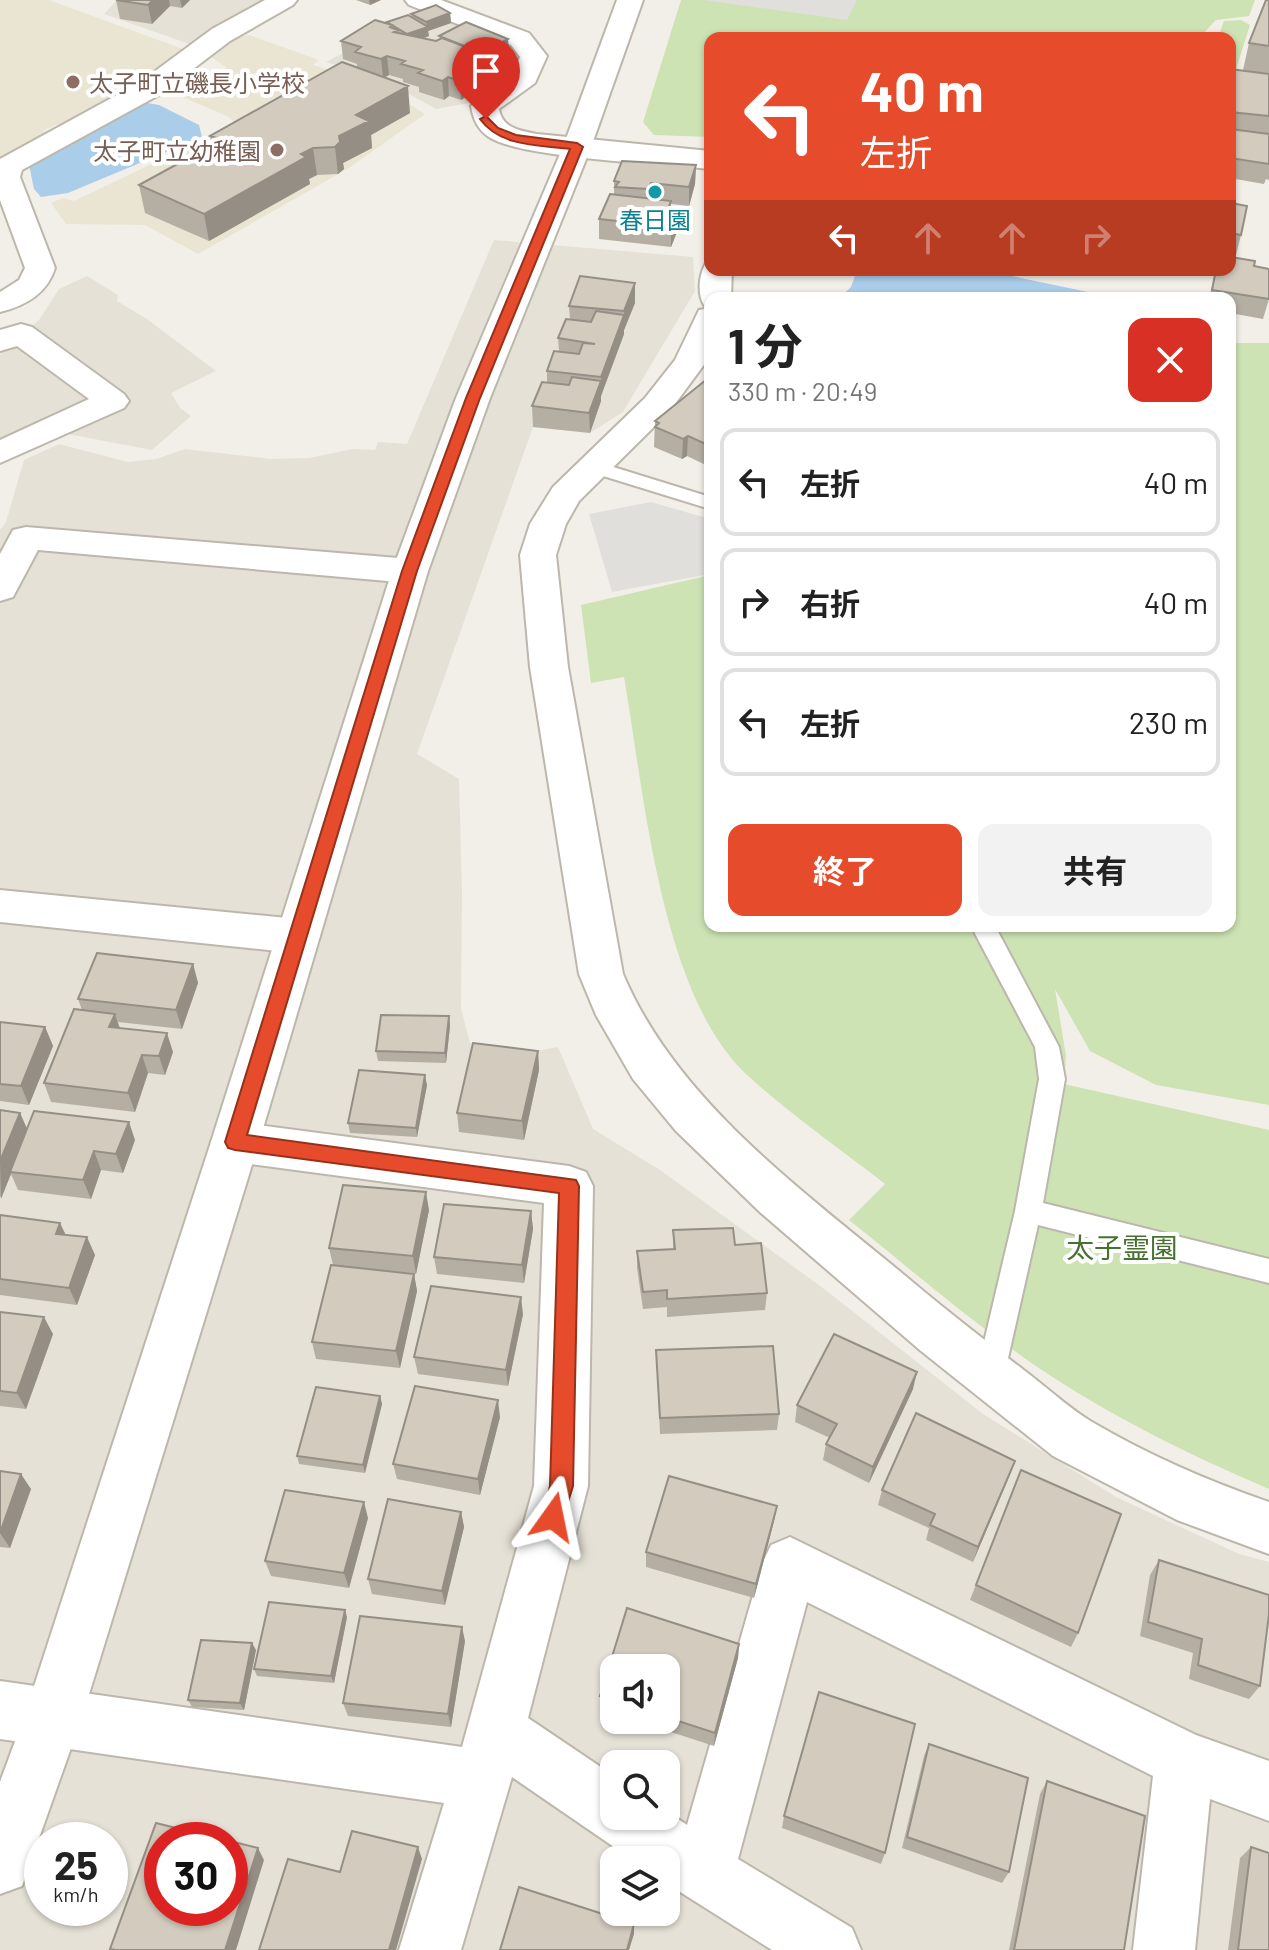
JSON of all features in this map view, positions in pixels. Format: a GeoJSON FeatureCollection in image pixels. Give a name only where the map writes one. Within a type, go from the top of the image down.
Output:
{"type":"FeatureCollection","features":[{"type":"Feature","properties":{"kind":"street"},"geometry":{"type":"LineString","coordinates":[[0,303],[37,281],[40,268],[6,177],[9,166],[56,132],[149,89],[221,35],[284,0]]}},
{"type":"Feature","properties":{"kind":"street"},"geometry":{"type":"LineString","coordinates":[[418,0],[507,33],[528,45],[534,56],[525,77],[485,106],[486,119],[494,130],[513,138],[577,147],[704,159]]}},
{"type":"Feature","properties":{"kind":"street"},"geometry":{"type":"LineString","coordinates":[[0,1864],[26,1714],[235,1142],[410,571],[473,398],[577,147],[630,0]]}},
{"type":"Feature","properties":{"kind":"street"},"geometry":{"type":"LineString","coordinates":[[704,330],[690,362],[665,394],[565,495],[548,524],[538,555],[549,667],[601,974],[618,1015],[649,1066],[693,1117],[778,1198],[990,1376],[1072,1439],[1196,1502],[1269,1528]]}},
{"type":"Feature","properties":{"kind":"street"},"geometry":{"type":"LineString","coordinates":[[0,341],[21,334],[112,401],[0,453]]}},
{"type":"Feature","properties":{"kind":"street"},"geometry":{"type":"LineString","coordinates":[[0,589],[26,538],[410,571]]}},
{"type":"Feature","properties":{"kind":"street"},"geometry":{"type":"LineString","coordinates":[[0,906],[298,936]]}},
{"type":"Feature","properties":{"kind":"street"},"geometry":{"type":"LineString","coordinates":[[235,1142],[569,1186],[561,1486],[488,1755],[430,1950]]}},
{"type":"Feature","properties":{"kind":"street"},"geometry":{"type":"LineString","coordinates":[[704,1873],[790,1564],[1184,1760],[1269,1791]]}},
{"type":"Feature","properties":{"kind":"street"},"geometry":{"type":"LineString","coordinates":[[26,1714],[488,1755],[600,1806]]}},
{"type":"Feature","properties":{"kind":"street"},"geometry":{"type":"LineString","coordinates":[[1164,1950],[1184,1760]]}},
{"type":"Feature","properties":{"kind":"street"},"geometry":{"type":"LineString","coordinates":[[641,1830],[704,1873],[830,1950]]}},
{"type":"Feature","properties":{"kind":"lane"},"geometry":{"type":"LineString","coordinates":[[594,467],[704,501]]}},
{"type":"Feature","properties":{"kind":"lane"},"geometry":{"type":"LineString","coordinates":[[986,932],[1047,1047],[1052,1079],[1028,1211],[990,1376]]}},
{"type":"Feature","properties":{"kind":"lane"},"geometry":{"type":"LineString","coordinates":[[1028,1211],[1269,1271]]}},
{"type":"Feature","properties":{"kind":"shaded area","name":"太子町立磯長小学校"},"geometry":{"type":"Polygon","coordinates":[[[0,0],[49,0],[191,52],[157,75],[62,128],[58,124],[43,131],[47,135],[0,157],[0,0]]]}},
{"type":"Feature","properties":{"kind":"shaded area"},"geometry":{"type":"Polygon","coordinates":[[[117,0],[268,0],[192,45],[104,14],[117,0]]]}},
{"type":"Feature","properties":{"kind":"shaded area"},"geometry":{"type":"Polygon","coordinates":[[[704,0],[857,0],[847,20],[704,0]]]}},
{"type":"Feature","properties":{"kind":"shaded area"},"geometry":{"type":"Polygon","coordinates":[[[437,14],[514,49],[517,61],[513,69],[469,103],[436,109],[389,83],[326,62],[382,32],[437,14]]]}},
{"type":"Feature","properties":{"kind":"shaded area","name":"太子町立幼稚園"},"geometry":{"type":"Polygon","coordinates":[[[249,35],[319,60],[313,65],[380,86],[425,114],[349,168],[198,254],[145,225],[66,224],[51,203],[63,198],[74,201],[231,126],[233,121],[229,117],[178,95],[180,92],[167,85],[186,73],[183,83],[188,84],[227,68],[210,56],[235,39],[249,35]]]}},
{"type":"Feature","properties":{"kind":"shaded area"},"geometry":{"type":"Polygon","coordinates":[[[494,240],[693,257],[695,291],[623,412],[590,433],[533,427],[417,754],[459,779],[461,1008],[470,1043],[525,1053],[558,1047],[593,1129],[660,1170],[823,1288],[983,1414],[1116,1497],[1239,1554],[1269,1562],[1269,1950],[0,1950],[0,530],[6,522],[24,460],[59,444],[128,462],[156,459],[185,449],[271,459],[309,458],[353,449],[375,450],[378,442],[407,444],[494,240]]]}},
{"type":"Feature","properties":{"kind":"shaded area"},"geometry":{"type":"Polygon","coordinates":[[[87,276],[118,295],[117,301],[147,319],[216,371],[171,393],[180,408],[191,416],[152,450],[62,433],[0,461],[0,354],[39,320],[59,289],[87,276]]]}},
{"type":"Feature","properties":{"kind":"shaded area"},"geometry":{"type":"Polygon","coordinates":[[[651,502],[704,517],[704,575],[612,592],[589,514],[651,502]]]}},
{"type":"Feature","properties":{"kind":"green space"},"geometry":{"type":"Polygon","coordinates":[[[681,0],[1255,0],[1249,16],[1216,20],[1205,32],[704,32],[704,137],[654,135],[643,122],[681,0]]]}},
{"type":"Feature","properties":{"kind":"green space"},"geometry":{"type":"Polygon","coordinates":[[[1241,20],[1250,25],[1236,69],[1236,32],[1220,32],[1224,21],[1241,20]]]}},
{"type":"Feature","properties":{"kind":"green space","name":"太子霊園"},"geometry":{"type":"Polygon","coordinates":[[[1236,343],[1269,343],[1269,1105],[1156,1085],[1090,1051],[1055,989],[1066,1056],[1064,1084],[1269,1130],[1269,1489],[1169,1443],[1073,1390],[991,1334],[849,1220],[885,1184],[746,1074],[717,1038],[693,994],[660,888],[624,677],[591,683],[581,605],[704,576],[704,932],[1236,932],[1236,343]]]}},
{"type":"Feature","properties":{"kind":"water"},"geometry":{"type":"Polygon","coordinates":[[[142,102],[159,105],[199,125],[202,137],[68,193],[41,197],[34,189],[29,165],[142,102]]]}},
{"type":"Feature","properties":{"kind":"water"},"geometry":{"type":"Polygon","coordinates":[[[855,276],[1012,276],[1088,292],[846,292],[855,276]]]}},
{"type":"Feature","properties":{"kind":"building"},"geometry":{"type":"Polygon","coordinates":[[[116,0],[153,0],[148,5],[116,0]]]}},
{"type":"Feature","properties":{"kind":"building"},"geometry":{"type":"Polygon","coordinates":[[[1266,0],[1269,0],[1269,46],[1249,43],[1266,0]]]}},
{"type":"Feature","properties":{"kind":"building"},"geometry":{"type":"Polygon","coordinates":[[[436,5],[450,13],[426,22],[411,14],[436,5]]]}},
{"type":"Feature","properties":{"kind":"building"},"geometry":{"type":"Polygon","coordinates":[[[408,15],[428,27],[407,34],[387,22],[408,15]]]}},
{"type":"Feature","properties":{"kind":"building"},"geometry":{"type":"Polygon","coordinates":[[[375,20],[392,25],[390,27],[398,30],[394,32],[436,41],[442,38],[495,58],[460,81],[448,77],[442,81],[418,73],[423,70],[401,64],[405,61],[355,52],[361,47],[341,41],[375,20]]]}},
{"type":"Feature","properties":{"kind":"building"},"geometry":{"type":"Polygon","coordinates":[[[466,22],[508,39],[482,53],[439,36],[466,22]]]}},
{"type":"Feature","properties":{"kind":"building"},"geometry":{"type":"Polygon","coordinates":[[[342,62],[408,86],[356,115],[369,121],[339,136],[340,142],[335,147],[313,148],[301,154],[306,157],[204,214],[139,185],[203,150],[199,148],[217,138],[210,136],[342,62]]]}},
{"type":"Feature","properties":{"kind":"building"},"geometry":{"type":"Polygon","coordinates":[[[1236,70],[1269,74],[1269,116],[1236,113],[1236,70]]]}},
{"type":"Feature","properties":{"kind":"building"},"geometry":{"type":"Polygon","coordinates":[[[1236,130],[1269,134],[1269,164],[1236,159],[1236,130]]]}},
{"type":"Feature","properties":{"kind":"building"},"geometry":{"type":"Polygon","coordinates":[[[622,161],[696,165],[689,187],[651,183],[648,189],[615,187],[619,182],[614,181],[622,161]]]}},
{"type":"Feature","properties":{"kind":"building"},"geometry":{"type":"Polygon","coordinates":[[[610,194],[671,201],[667,211],[677,212],[671,227],[599,219],[610,194]]]}},
{"type":"Feature","properties":{"kind":"building"},"geometry":{"type":"Polygon","coordinates":[[[1236,204],[1247,206],[1241,235],[1236,234],[1236,204]]]}},
{"type":"Feature","properties":{"kind":"building"},"geometry":{"type":"Polygon","coordinates":[[[1236,258],[1255,261],[1254,266],[1269,269],[1269,299],[1212,290],[1215,276],[1236,276],[1236,258]]]}},
{"type":"Feature","properties":{"kind":"building"},"geometry":{"type":"Polygon","coordinates":[[[580,276],[635,283],[624,311],[569,306],[580,276]]]}},
{"type":"Feature","properties":{"kind":"building"},"geometry":{"type":"Polygon","coordinates":[[[596,311],[624,315],[601,377],[547,371],[554,351],[579,354],[583,343],[595,344],[558,338],[566,319],[591,322],[596,311]]]}},
{"type":"Feature","properties":{"kind":"building"},"geometry":{"type":"Polygon","coordinates":[[[572,377],[601,381],[589,413],[532,406],[542,382],[569,385],[572,377]]]}},
{"type":"Feature","properties":{"kind":"building"},"geometry":{"type":"Polygon","coordinates":[[[704,381],[704,443],[688,436],[683,439],[655,427],[659,423],[655,421],[704,381]]]}},
{"type":"Feature","properties":{"kind":"building"},"geometry":{"type":"Polygon","coordinates":[[[97,953],[193,964],[176,1010],[78,999],[97,953]]]}},
{"type":"Feature","properties":{"kind":"building"},"geometry":{"type":"Polygon","coordinates":[[[74,1009],[115,1014],[109,1027],[167,1033],[159,1056],[142,1055],[128,1093],[44,1083],[74,1009]]]}},
{"type":"Feature","properties":{"kind":"building"},"geometry":{"type":"Polygon","coordinates":[[[381,1015],[449,1016],[445,1053],[376,1051],[381,1015]]]}},
{"type":"Feature","properties":{"kind":"building"},"geometry":{"type":"Polygon","coordinates":[[[0,1022],[45,1027],[21,1086],[0,1084],[0,1022]]]}},
{"type":"Feature","properties":{"kind":"building"},"geometry":{"type":"Polygon","coordinates":[[[473,1043],[538,1051],[522,1121],[457,1113],[473,1043]]]}},
{"type":"Feature","properties":{"kind":"building"},"geometry":{"type":"Polygon","coordinates":[[[359,1070],[425,1075],[416,1128],[348,1123],[359,1070]]]}},
{"type":"Feature","properties":{"kind":"building"},"geometry":{"type":"Polygon","coordinates":[[[0,1110],[20,1113],[0,1161],[0,1110]]]}},
{"type":"Feature","properties":{"kind":"building"},"geometry":{"type":"Polygon","coordinates":[[[34,1111],[129,1122],[116,1154],[94,1151],[83,1180],[10,1172],[34,1111]]]}},
{"type":"Feature","properties":{"kind":"building"},"geometry":{"type":"Polygon","coordinates":[[[343,1185],[426,1192],[413,1256],[329,1248],[343,1185]]]}},
{"type":"Feature","properties":{"kind":"building"},"geometry":{"type":"Polygon","coordinates":[[[444,1204],[531,1211],[522,1265],[434,1257],[444,1204]]]}},
{"type":"Feature","properties":{"kind":"building"},"geometry":{"type":"Polygon","coordinates":[[[0,1215],[60,1223],[56,1234],[87,1237],[69,1288],[0,1279],[0,1215]]]}},
{"type":"Feature","properties":{"kind":"building"},"geometry":{"type":"Polygon","coordinates":[[[733,1228],[735,1245],[761,1243],[767,1293],[667,1299],[667,1290],[643,1292],[637,1251],[675,1249],[673,1230],[733,1228]]]}},
{"type":"Feature","properties":{"kind":"building"},"geometry":{"type":"Polygon","coordinates":[[[331,1265],[414,1274],[396,1351],[312,1342],[331,1265]]]}},
{"type":"Feature","properties":{"kind":"building"},"geometry":{"type":"Polygon","coordinates":[[[431,1286],[521,1297],[506,1370],[414,1357],[431,1286]]]}},
{"type":"Feature","properties":{"kind":"building"},"geometry":{"type":"Polygon","coordinates":[[[0,1312],[44,1317],[17,1393],[0,1391],[0,1312]]]}},
{"type":"Feature","properties":{"kind":"building"},"geometry":{"type":"Polygon","coordinates":[[[834,1334],[917,1372],[873,1467],[826,1444],[837,1424],[797,1405],[834,1334]]]}},
{"type":"Feature","properties":{"kind":"building"},"geometry":{"type":"Polygon","coordinates":[[[773,1346],[779,1414],[660,1418],[656,1350],[773,1346]]]}},
{"type":"Feature","properties":{"kind":"building"},"geometry":{"type":"Polygon","coordinates":[[[415,1386],[498,1400],[478,1479],[393,1464],[415,1386]]]}},
{"type":"Feature","properties":{"kind":"building"},"geometry":{"type":"Polygon","coordinates":[[[316,1387],[380,1396],[363,1465],[297,1456],[316,1387]]]}},
{"type":"Feature","properties":{"kind":"building"},"geometry":{"type":"Polygon","coordinates":[[[916,1413],[1015,1461],[978,1547],[930,1525],[935,1514],[882,1490],[916,1413]]]}},
{"type":"Feature","properties":{"kind":"building"},"geometry":{"type":"Polygon","coordinates":[[[1021,1470],[1121,1514],[1078,1633],[976,1585],[1021,1470]]]}},
{"type":"Feature","properties":{"kind":"building"},"geometry":{"type":"Polygon","coordinates":[[[0,1471],[21,1474],[0,1533],[0,1471]]]}},
{"type":"Feature","properties":{"kind":"building"},"geometry":{"type":"Polygon","coordinates":[[[669,1476],[777,1506],[756,1584],[646,1552],[669,1476]]]}},
{"type":"Feature","properties":{"kind":"building"},"geometry":{"type":"Polygon","coordinates":[[[285,1490],[364,1502],[344,1573],[265,1561],[285,1490]]]}},
{"type":"Feature","properties":{"kind":"building"},"geometry":{"type":"Polygon","coordinates":[[[388,1499],[461,1512],[442,1591],[368,1579],[388,1499]]]}},
{"type":"Feature","properties":{"kind":"building"},"geometry":{"type":"Polygon","coordinates":[[[1159,1560],[1269,1595],[1260,1686],[1198,1665],[1202,1639],[1148,1622],[1159,1560]]]}},
{"type":"Feature","properties":{"kind":"building"},"geometry":{"type":"Polygon","coordinates":[[[269,1602],[345,1610],[331,1676],[254,1669],[269,1602]]]}},
{"type":"Feature","properties":{"kind":"building"},"geometry":{"type":"Polygon","coordinates":[[[627,1608],[739,1644],[715,1733],[680,1722],[680,1654],[613,1654],[627,1608]]]}},
{"type":"Feature","properties":{"kind":"building"},"geometry":{"type":"Polygon","coordinates":[[[360,1616],[462,1627],[448,1714],[343,1703],[360,1616]]]}},
{"type":"Feature","properties":{"kind":"building"},"geometry":{"type":"Polygon","coordinates":[[[201,1640],[252,1643],[240,1703],[188,1700],[201,1640]]]}},
{"type":"Feature","properties":{"kind":"building"},"geometry":{"type":"Polygon","coordinates":[[[819,1692],[915,1724],[885,1853],[784,1816],[819,1692]]]}},
{"type":"Feature","properties":{"kind":"building"},"geometry":{"type":"Polygon","coordinates":[[[929,1744],[1028,1778],[1009,1872],[907,1837],[929,1744]]]}},
{"type":"Feature","properties":{"kind":"building"},"geometry":{"type":"Polygon","coordinates":[[[1047,1781],[1145,1816],[1124,1950],[1014,1950],[1047,1781]]]}},
{"type":"Feature","properties":{"kind":"building"},"geometry":{"type":"Polygon","coordinates":[[[352,1831],[418,1847],[389,1950],[259,1950],[288,1859],[340,1872],[352,1831]]]}},
{"type":"Feature","properties":{"kind":"building"},"geometry":{"type":"Polygon","coordinates":[[[248,1846],[258,1848],[248,1879],[248,1846]]]}},
{"type":"Feature","properties":{"kind":"building"},"geometry":{"type":"Polygon","coordinates":[[[1251,1847],[1269,1853],[1269,1950],[1238,1950],[1251,1847]]]}},
{"type":"Feature","properties":{"kind":"building"},"geometry":{"type":"Polygon","coordinates":[[[144,1856],[144,1926],[233,1926],[225,1950],[110,1949],[118,1926],[128,1926],[128,1900],[144,1856]]]}},
{"type":"Feature","properties":{"kind":"building"},"geometry":{"type":"Polygon","coordinates":[[[519,1887],[600,1913],[600,1926],[633,1926],[627,1950],[500,1950],[519,1887]]]}},
{"type":"Feature","properties":{"kind":"place","name":"太子町立磯長小学校"},"geometry":{"type":"Point","coordinates":[73,82]}},
{"type":"Feature","properties":{"kind":"place","name":"太子町立幼稚園"},"geometry":{"type":"Point","coordinates":[277,150]}},
{"type":"Feature","properties":{"kind":"place","name":"春日園"},"geometry":{"type":"Point","coordinates":[655,192]}},
{"type":"Feature","properties":{"kind":"route"},"geometry":{"type":"LineString","coordinates":[[486,119],[494,130],[513,138],[577,147],[473,398],[410,571],[235,1142],[569,1186],[561,1486],[553,1517]]}}]}
